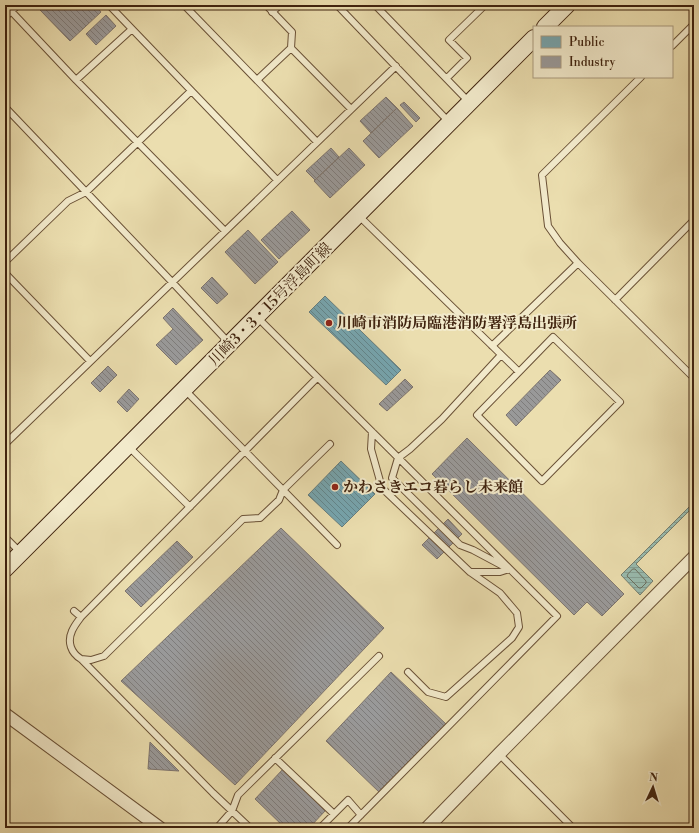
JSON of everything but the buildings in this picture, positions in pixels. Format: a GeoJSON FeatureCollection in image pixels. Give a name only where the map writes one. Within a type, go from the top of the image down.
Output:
{"type":"FeatureCollection","features":[{"type":"Feature","properties":{"kind":"street"},"geometry":{"type":"LineString","coordinates":[[546,26],[567,5]]}},
{"type":"Feature","properties":{"kind":"street","name":"川崎3・3・15号浮島町線"},"geometry":{"type":"LineString","coordinates":[[5,569],[533,39]]}},
{"type":"Feature","properties":{"kind":"street"},"geometry":{"type":"LineString","coordinates":[[427,828],[694,557]]}},
{"type":"Feature","properties":{"kind":"street"},"geometry":{"type":"LineString","coordinates":[[5,714],[160,828]]}},
{"type":"Feature","properties":{"kind":"lane"},"geometry":{"type":"LineString","coordinates":[[5,17],[18,5]]}},
{"type":"Feature","properties":{"kind":"lane"},"geometry":{"type":"LineString","coordinates":[[108,5],[277,180]]}},
{"type":"Feature","properties":{"kind":"lane"},"geometry":{"type":"LineString","coordinates":[[184,5],[317,142]]}},
{"type":"Feature","properties":{"kind":"lane"},"geometry":{"type":"LineString","coordinates":[[257,80],[291,48],[292,32],[266,5]]}},
{"type":"Feature","properties":{"kind":"lane"},"geometry":{"type":"LineString","coordinates":[[272,12],[280,5]]}},
{"type":"Feature","properties":{"kind":"lane"},"geometry":{"type":"LineString","coordinates":[[337,5],[450,123]]}},
{"type":"Feature","properties":{"kind":"lane"},"geometry":{"type":"LineString","coordinates":[[375,5],[382,8],[470,103]]}},
{"type":"Feature","properties":{"kind":"lane"},"geometry":{"type":"LineString","coordinates":[[447,78],[468,58],[449,40],[485,5]]}},
{"type":"Feature","properties":{"kind":"lane"},"geometry":{"type":"LineString","coordinates":[[11,11],[76,80],[225,231]]}},
{"type":"Feature","properties":{"kind":"lane"},"geometry":{"type":"LineString","coordinates":[[673,45],[694,24]]}},
{"type":"Feature","properties":{"kind":"lane"},"geometry":{"type":"LineString","coordinates":[[76,80],[132,29]]}},
{"type":"Feature","properties":{"kind":"lane"},"geometry":{"type":"LineString","coordinates":[[291,48],[351,109]]}},
{"type":"Feature","properties":{"kind":"lane"},"geometry":{"type":"LineString","coordinates":[[5,444],[396,66]]}},
{"type":"Feature","properties":{"kind":"lane"},"geometry":{"type":"LineString","coordinates":[[640,78],[542,175],[548,226],[560,243],[578,263],[694,378]]}},
{"type":"Feature","properties":{"kind":"lane"},"geometry":{"type":"LineString","coordinates":[[5,262],[68,201],[86,192],[191,91]]}},
{"type":"Feature","properties":{"kind":"lane"},"geometry":{"type":"LineString","coordinates":[[5,107],[230,344]]}},
{"type":"Feature","properties":{"kind":"lane"},"geometry":{"type":"LineString","coordinates":[[358,215],[519,372]]}},
{"type":"Feature","properties":{"kind":"lane"},"geometry":{"type":"LineString","coordinates":[[615,300],[694,220]]}},
{"type":"Feature","properties":{"kind":"lane"},"geometry":{"type":"LineString","coordinates":[[492,346],[578,263]]}},
{"type":"Feature","properties":{"kind":"lane"},"geometry":{"type":"LineString","coordinates":[[5,273],[90,362]]}},
{"type":"Feature","properties":{"kind":"lane"},"geometry":{"type":"LineString","coordinates":[[256,317],[557,616],[348,828]]}},
{"type":"Feature","properties":{"kind":"lane"},"geometry":{"type":"LineString","coordinates":[[553,337],[620,402],[542,481],[477,415],[519,372],[553,337]]}},
{"type":"Feature","properties":{"kind":"lane"},"geometry":{"type":"LineString","coordinates":[[501,355],[442,419],[410,449],[398,458],[392,478],[460,545],[473,550],[509,569]]}},
{"type":"Feature","properties":{"kind":"lane"},"geometry":{"type":"LineString","coordinates":[[250,828],[213,793],[81,659],[76,656],[72,651],[70,639],[72,631],[81,617],[317,378]]}},
{"type":"Feature","properties":{"kind":"lane"},"geometry":{"type":"LineString","coordinates":[[184,389],[337,545]]}},
{"type":"Feature","properties":{"kind":"lane"},"geometry":{"type":"LineString","coordinates":[[372,432],[371,449],[382,488],[470,572],[500,593],[517,613],[518,627],[512,638],[446,697],[428,692],[408,672]]}},
{"type":"Feature","properties":{"kind":"lane"},"geometry":{"type":"LineString","coordinates":[[81,659],[91,660],[104,656],[243,519],[260,518],[279,500],[283,490],[330,444]]}},
{"type":"Feature","properties":{"kind":"lane"},"geometry":{"type":"LineString","coordinates":[[128,446],[190,507]]}},
{"type":"Feature","properties":{"kind":"lane"},"geometry":{"type":"LineString","coordinates":[[5,537],[21,553]]}},
{"type":"Feature","properties":{"kind":"lane"},"geometry":{"type":"LineString","coordinates":[[470,572],[500,572],[509,569]]}},
{"type":"Feature","properties":{"kind":"lane"},"geometry":{"type":"LineString","coordinates":[[74,611],[81,617]]}},
{"type":"Feature","properties":{"kind":"lane"},"geometry":{"type":"LineString","coordinates":[[217,828],[232,811],[238,795],[379,656]]}},
{"type":"Feature","properties":{"kind":"lane"},"geometry":{"type":"LineString","coordinates":[[499,754],[573,828]]}},
{"type":"Feature","properties":{"kind":"lane"},"geometry":{"type":"LineString","coordinates":[[275,758],[334,814]]}},
{"type":"Feature","properties":{"kind":"lane"},"geometry":{"type":"LineString","coordinates":[[320,828],[348,800],[361,815]]}},
{"type":"Feature","properties":{"kind":"water"},"geometry":{"type":"Polygon","coordinates":[[[694,502],[694,506],[636,564],[653,581],[640,595],[621,575],[694,502]]]}},
{"type":"Feature","properties":{"kind":"place","name":"川崎市消防局臨港消防署浮島出張所"},"geometry":{"type":"Point","coordinates":[329,323]}},
{"type":"Feature","properties":{"kind":"place","name":"かわさきエコ暮らし未来館"},"geometry":{"type":"Point","coordinates":[335,487]}}]}
